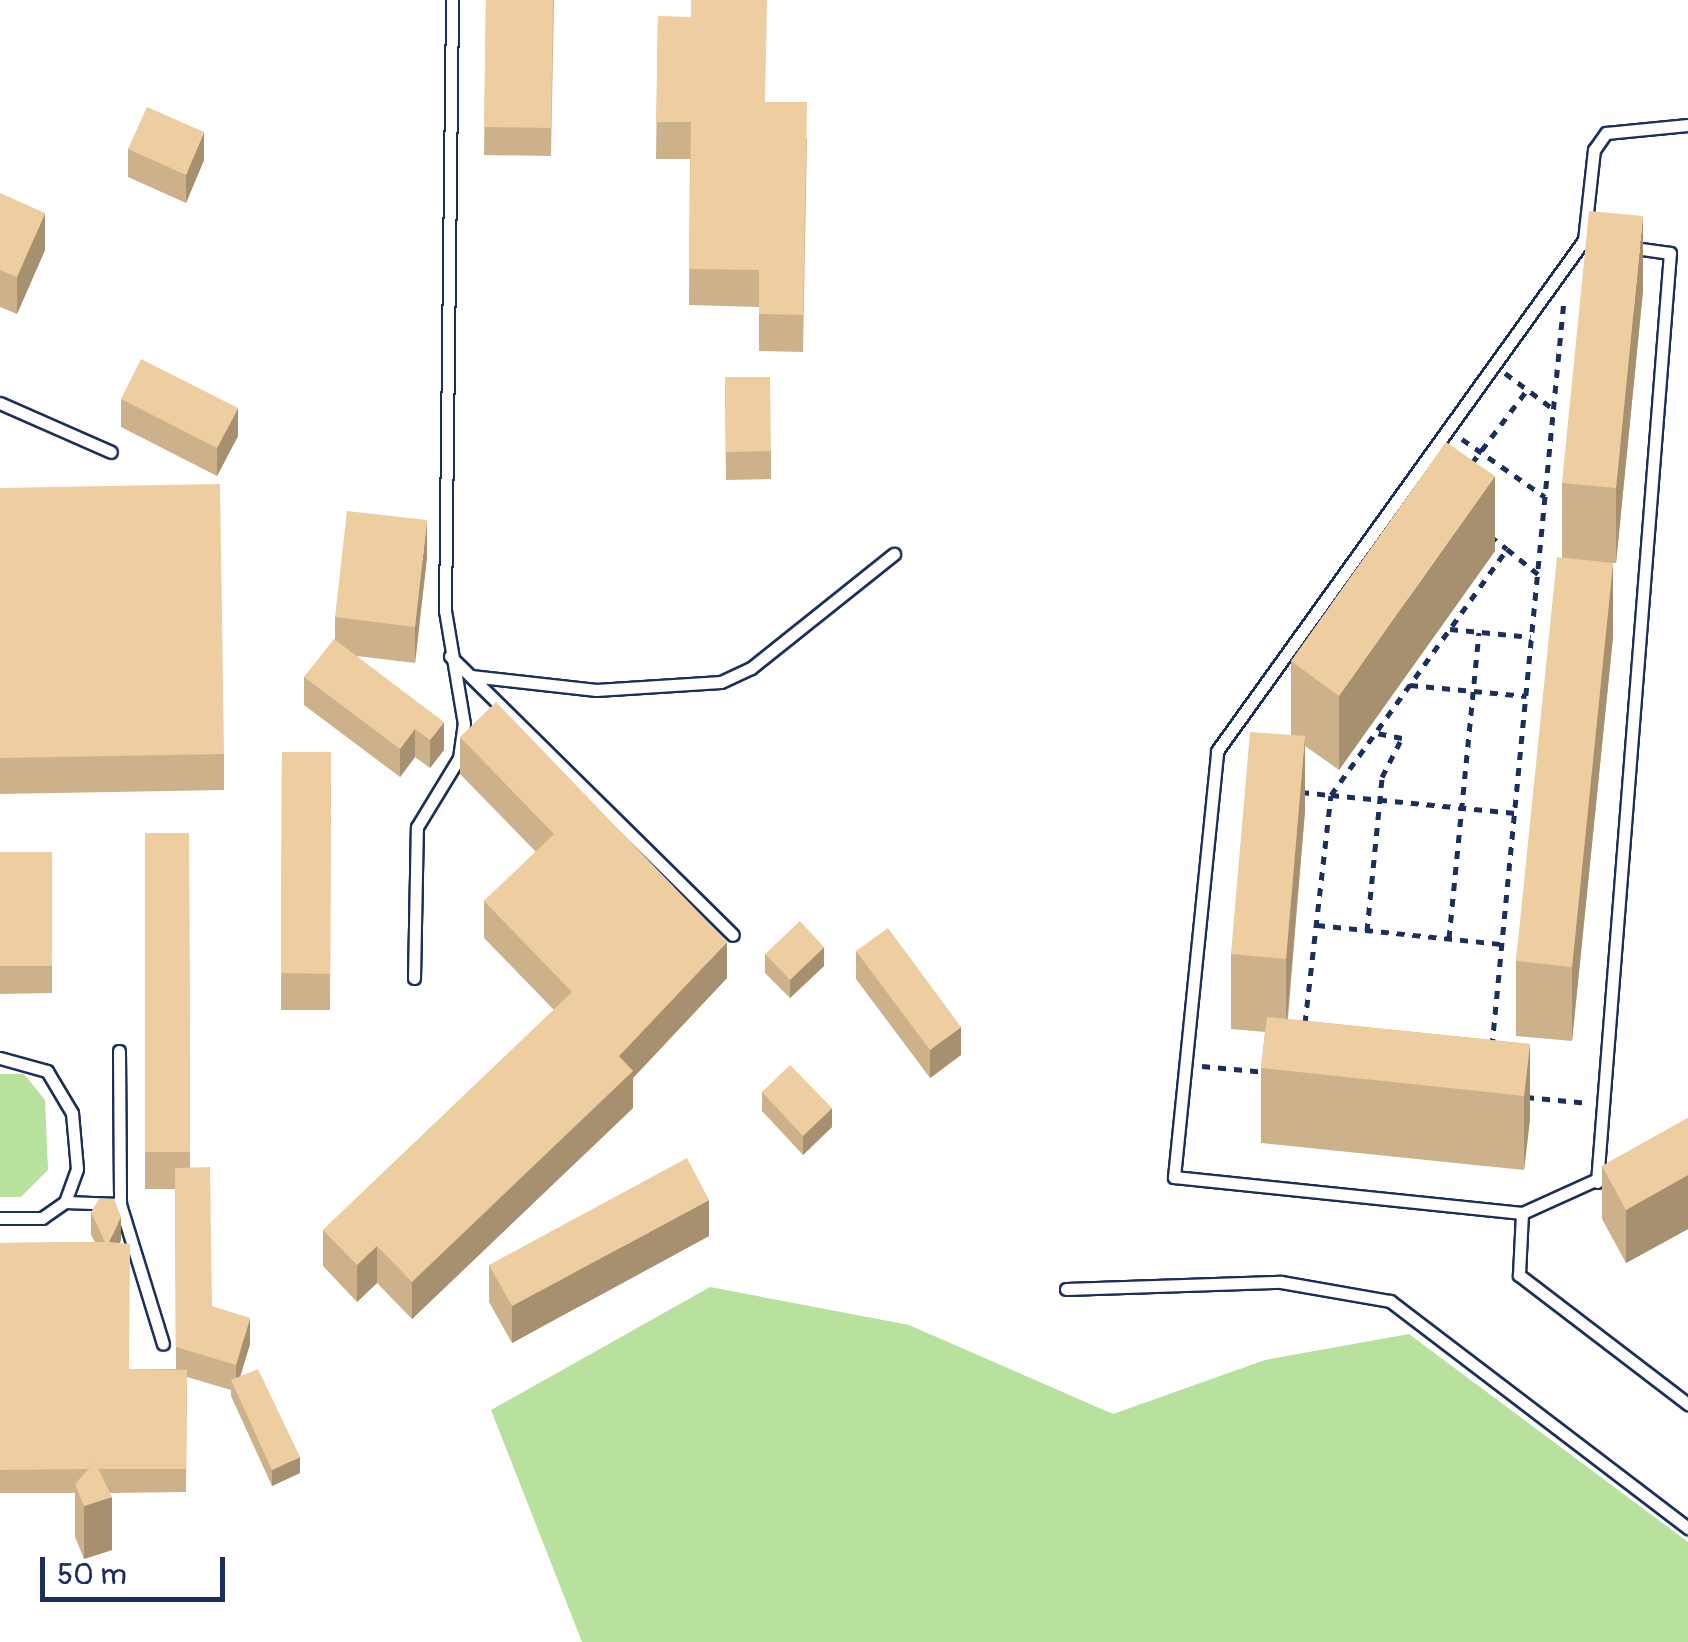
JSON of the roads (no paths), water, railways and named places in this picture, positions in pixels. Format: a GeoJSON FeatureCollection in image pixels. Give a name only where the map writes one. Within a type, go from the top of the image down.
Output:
{"type":"FeatureCollection","features":[{"type":"Feature","properties":{"kind":"lane"},"geometry":{"type":"LineString","coordinates":[[414,978],[417,828],[459,758],[464,724],[450,656],[452,0]]}},
{"type":"Feature","properties":{"kind":"lane"},"geometry":{"type":"LineString","coordinates":[[1627,1164],[1597,1182],[1522,1212],[1174,1177],[1217,751],[1584,240],[1594,150],[1606,133],[1688,125]]}},
{"type":"Feature","properties":{"kind":"lane"},"geometry":{"type":"LineString","coordinates":[[1584,240],[1670,253],[1597,1182]]}},
{"type":"Feature","properties":{"kind":"lane"},"geometry":{"type":"LineString","coordinates":[[0,402],[111,452]]}},
{"type":"Feature","properties":{"kind":"lane"},"geometry":{"type":"LineString","coordinates":[[471,676],[596,690],[720,682],[751,668],[894,554]]}},
{"type":"Feature","properties":{"kind":"lane"},"geometry":{"type":"LineString","coordinates":[[450,656],[733,936]]}},
{"type":"Feature","properties":{"kind":"lane"},"geometry":{"type":"LineString","coordinates":[[119,1051],[120,1204],[162,1344]]}},
{"type":"Feature","properties":{"kind":"lane"},"geometry":{"type":"LineString","coordinates":[[0,1058],[47,1072],[72,1113],[77,1169],[65,1202],[42,1218],[0,1218]]}},
{"type":"Feature","properties":{"kind":"lane"},"geometry":{"type":"LineString","coordinates":[[65,1202],[120,1204]]}},
{"type":"Feature","properties":{"kind":"lane"},"geometry":{"type":"LineString","coordinates":[[1522,1212],[1519,1275],[1688,1404]]}},
{"type":"Feature","properties":{"kind":"lane"},"geometry":{"type":"LineString","coordinates":[[1066,1289],[1281,1282],[1390,1301],[1688,1528]]}}]}
